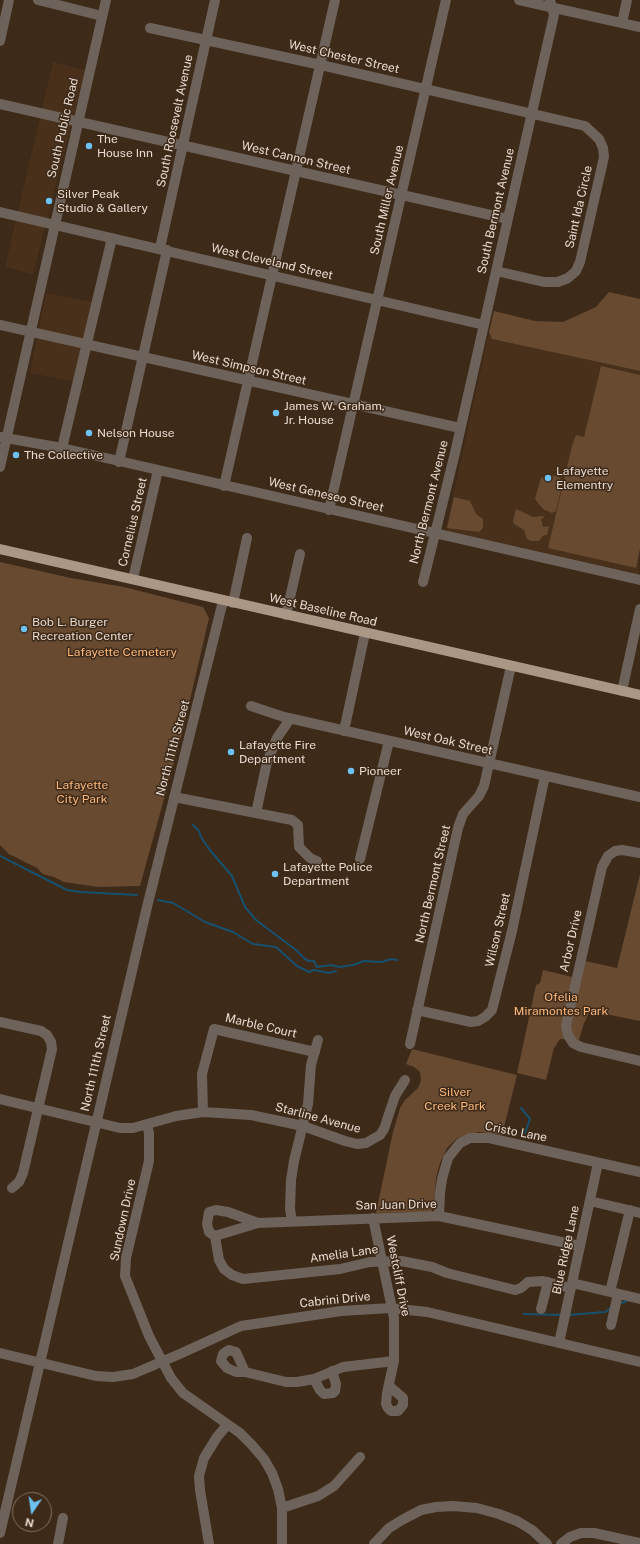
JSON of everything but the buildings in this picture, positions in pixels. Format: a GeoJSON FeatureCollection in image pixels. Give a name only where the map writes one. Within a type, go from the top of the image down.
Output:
{"type":"FeatureCollection","features":[{"type":"Feature","properties":{"kind":"main road","name":"West Baseline Road"},"geometry":{"type":"LineString","coordinates":[[0,549],[640,695]]}},
{"type":"Feature","properties":{"kind":"street"},"geometry":{"type":"LineString","coordinates":[[0,41],[9,0]]}},
{"type":"Feature","properties":{"kind":"street"},"geometry":{"type":"LineString","coordinates":[[38,0],[102,16]]}},
{"type":"Feature","properties":{"kind":"street","name":"South Public Road"},"geometry":{"type":"LineString","coordinates":[[0,467],[3,437],[31,332],[54,224],[106,0]]}},
{"type":"Feature","properties":{"kind":"street","name":"South Roosevelt Avenue"},"geometry":{"type":"LineString","coordinates":[[119,462],[144,356],[182,145],[215,0]]}},
{"type":"Feature","properties":{"kind":"street"},"geometry":{"type":"LineString","coordinates":[[224,486],[335,0]]}},
{"type":"Feature","properties":{"kind":"street","name":"South Miller Avenue"},"geometry":{"type":"LineString","coordinates":[[329,510],[446,0]]}},
{"type":"Feature","properties":{"kind":"street"},"geometry":{"type":"LineString","coordinates":[[519,0],[551,4],[640,27]]}},
{"type":"Feature","properties":{"kind":"street"},"geometry":{"type":"LineString","coordinates":[[622,23],[627,0]]}},
{"type":"Feature","properties":{"kind":"street","name":"South Bermont Avenue"},"geometry":{"type":"LineString","coordinates":[[460,428],[554,14],[551,4]]}},
{"type":"Feature","properties":{"kind":"street","name":"West Chester Street"},"geometry":{"type":"LineString","coordinates":[[150,28],[321,65],[531,114]]}},
{"type":"Feature","properties":{"kind":"street","name":"West Cannon Street"},"geometry":{"type":"LineString","coordinates":[[0,104],[508,219]]}},
{"type":"Feature","properties":{"kind":"street","name":"Saint Ida Circle"},"geometry":{"type":"LineString","coordinates":[[496,271],[544,282],[558,282],[568,278],[576,271],[580,262],[604,157],[603,148],[599,139],[585,126],[531,114]]}},
{"type":"Feature","properties":{"kind":"street","name":"West Cleveland Street"},"geometry":{"type":"LineString","coordinates":[[0,212],[484,325]]}},
{"type":"Feature","properties":{"kind":"street"},"geometry":{"type":"LineString","coordinates":[[62,448],[88,344],[112,238]]}},
{"type":"Feature","properties":{"kind":"street","name":"West Simpson Street"},"geometry":{"type":"LineString","coordinates":[[0,325],[144,356],[248,381],[460,428]]}},
{"type":"Feature","properties":{"kind":"street","name":"North Bermont Avenue"},"geometry":{"type":"LineString","coordinates":[[423,582],[436,534],[460,428]]}},
{"type":"Feature","properties":{"kind":"street","name":"West Geneseo Street"},"geometry":{"type":"LineString","coordinates":[[3,437],[62,448],[640,580]]}},
{"type":"Feature","properties":{"kind":"street","name":"Cornelius Street"},"geometry":{"type":"LineString","coordinates":[[133,579],[158,470]]}},
{"type":"Feature","properties":{"kind":"street","name":"North 111th Street"},"geometry":{"type":"LineString","coordinates":[[0,1533],[111,1055],[174,797],[247,538]]}},
{"type":"Feature","properties":{"kind":"street"},"geometry":{"type":"LineString","coordinates":[[286,615],[300,554]]}},
{"type":"Feature","properties":{"kind":"street"},"geometry":{"type":"LineString","coordinates":[[622,691],[640,609]]}},
{"type":"Feature","properties":{"kind":"street"},"geometry":{"type":"LineString","coordinates":[[344,731],[366,633]]}},
{"type":"Feature","properties":{"kind":"street","name":"North Bermont Street"},"geometry":{"type":"LineString","coordinates":[[410,1044],[458,828],[463,814],[479,796],[484,786],[511,666]]}},
{"type":"Feature","properties":{"kind":"street","name":"West Oak Street"},"geometry":{"type":"LineString","coordinates":[[250,706],[290,719],[640,797]]}},
{"type":"Feature","properties":{"kind":"street"},"geometry":{"type":"LineString","coordinates":[[256,813],[267,762],[277,738],[290,719]]}},
{"type":"Feature","properties":{"kind":"street"},"geometry":{"type":"LineString","coordinates":[[360,859],[389,741]]}},
{"type":"Feature","properties":{"kind":"street","name":"Wilson Street"},"geometry":{"type":"LineString","coordinates":[[417,1010],[471,1022],[478,1021],[485,1017],[492,1010],[512,931],[545,776]]}},
{"type":"Feature","properties":{"kind":"street"},"geometry":{"type":"LineString","coordinates":[[174,797],[202,804],[292,820],[298,825],[299,847],[310,858],[316,861]]}},
{"type":"Feature","properties":{"kind":"street","name":"Arbor Drive"},"geometry":{"type":"LineString","coordinates":[[640,853],[622,850],[615,852],[608,856],[602,867],[566,1026],[568,1036],[573,1043],[581,1047],[640,1061]]}},
{"type":"Feature","properties":{"kind":"street"},"geometry":{"type":"LineString","coordinates":[[0,1022],[41,1031],[47,1035],[51,1042],[52,1049],[23,1173],[19,1182],[12,1188]]}},
{"type":"Feature","properties":{"kind":"street","name":"Marble Court"},"geometry":{"type":"LineString","coordinates":[[203,1112],[202,1074],[214,1029],[315,1052]]}},
{"type":"Feature","properties":{"kind":"street"},"geometry":{"type":"LineString","coordinates":[[292,1221],[290,1208],[291,1180],[308,1104],[311,1065],[318,1040]]}},
{"type":"Feature","properties":{"kind":"street","name":"Starline Avenue"},"geometry":{"type":"LineString","coordinates":[[0,1099],[120,1128],[133,1128],[176,1116],[203,1112],[251,1115],[303,1126],[357,1144],[366,1143],[380,1136],[396,1096],[405,1080]]}},
{"type":"Feature","properties":{"kind":"street","name":"Sundown Drive"},"geometry":{"type":"LineString","coordinates":[[147,1124],[149,1133],[149,1161],[126,1258],[125,1276],[136,1307],[171,1378],[183,1392],[251,1444],[264,1459],[276,1484],[282,1508],[282,1544]]}},
{"type":"Feature","properties":{"kind":"street","name":"Cristo Lane"},"geometry":{"type":"LineString","coordinates":[[439,1216],[441,1186],[448,1158],[460,1143],[470,1138],[489,1138],[598,1163]]}},
{"type":"Feature","properties":{"kind":"street"},"geometry":{"type":"LineString","coordinates":[[598,1163],[640,1172]]}},
{"type":"Feature","properties":{"kind":"street","name":"Blue Ridge Lane"},"geometry":{"type":"LineString","coordinates":[[559,1343],[598,1163]]}},
{"type":"Feature","properties":{"kind":"street"},"geometry":{"type":"LineString","coordinates":[[590,1201],[635,1212],[614,1293],[611,1325]]}},
{"type":"Feature","properties":{"kind":"street","name":"San Juan Drive"},"geometry":{"type":"LineString","coordinates":[[258,1223],[228,1212],[216,1210],[210,1212],[207,1224],[209,1232],[215,1236],[258,1223],[439,1216],[580,1246]]}},
{"type":"Feature","properties":{"kind":"street","name":"Westcliff Drive"},"geometry":{"type":"LineString","coordinates":[[374,1218],[394,1318],[394,1361],[389,1386]]}},
{"type":"Feature","properties":{"kind":"street","name":"Amelia Lane"},"geometry":{"type":"LineString","coordinates":[[215,1236],[219,1260],[224,1269],[232,1275],[243,1279],[340,1269],[354,1265],[382,1261],[401,1261],[514,1290],[521,1288],[528,1282],[543,1281],[640,1299]]}},
{"type":"Feature","properties":{"kind":"street"},"geometry":{"type":"LineString","coordinates":[[541,1309],[548,1282]]}},
{"type":"Feature","properties":{"kind":"street","name":"Cabrini Drive"},"geometry":{"type":"LineString","coordinates":[[0,1353],[96,1376],[113,1377],[133,1374],[241,1326],[341,1312],[391,1308],[427,1312],[640,1362]]}},
{"type":"Feature","properties":{"kind":"street"},"geometry":{"type":"LineString","coordinates":[[245,1372],[286,1382],[305,1382],[343,1367],[356,1364],[394,1361]]}},
{"type":"Feature","properties":{"kind":"street"},"geometry":{"type":"LineString","coordinates":[[314,1379],[322,1392],[327,1395],[333,1393],[335,1391],[336,1384],[332,1371]]}},
{"type":"Feature","properties":{"kind":"street"},"geometry":{"type":"LineString","coordinates":[[209,1544],[199,1476],[204,1458],[216,1437],[227,1425]]}},
{"type":"Feature","properties":{"kind":"street"},"geometry":{"type":"LineString","coordinates":[[282,1508],[318,1496],[334,1486],[360,1457]]}},
{"type":"Feature","properties":{"kind":"street"},"geometry":{"type":"LineString","coordinates":[[374,1544],[389,1528],[421,1510],[453,1506],[477,1508],[505,1516],[532,1530],[547,1544]]}},
{"type":"Feature","properties":{"kind":"street"},"geometry":{"type":"LineString","coordinates":[[58,1544],[63,1518]]}},
{"type":"Feature","properties":{"kind":"street"},"geometry":{"type":"LineString","coordinates":[[561,1544],[570,1537],[581,1533],[594,1532],[640,1543]]}},
{"type":"Feature","properties":{"kind":"shaded area"},"geometry":{"type":"Polygon","coordinates":[[[53,62],[85,70],[33,274],[5,267],[53,62]]]}},
{"type":"Feature","properties":{"kind":"shaded area"},"geometry":{"type":"Polygon","coordinates":[[[46,293],[96,303],[76,382],[30,373],[46,293]]]}},
{"type":"Feature","properties":{"kind":"shaded area","name":"Lafayette Elementry"},"geometry":{"type":"Polygon","coordinates":[[[489,332],[492,339],[640,371],[639,574],[448,531],[446,529],[489,332]]]}},
{"type":"Feature","properties":{"kind":"green space"},"geometry":{"type":"Polygon","coordinates":[[[609,292],[640,299],[640,371],[492,339],[489,332],[494,311],[535,321],[563,322],[596,307],[609,292]]]}},
{"type":"Feature","properties":{"kind":"green space"},"geometry":{"type":"Polygon","coordinates":[[[601,366],[640,375],[640,549],[636,568],[548,548],[572,446],[576,435],[584,437],[601,366]]]}},
{"type":"Feature","properties":{"kind":"green space"},"geometry":{"type":"Polygon","coordinates":[[[547,475],[558,476],[563,481],[556,511],[552,513],[543,509],[535,499],[541,478],[547,475]]]}},
{"type":"Feature","properties":{"kind":"green space"},"geometry":{"type":"Polygon","coordinates":[[[454,497],[470,501],[476,514],[483,519],[483,528],[479,532],[447,528],[454,497]]]}},
{"type":"Feature","properties":{"kind":"green space"},"geometry":{"type":"Polygon","coordinates":[[[516,509],[533,517],[543,516],[544,518],[541,519],[543,527],[549,526],[547,535],[542,536],[538,541],[531,541],[527,539],[524,530],[514,524],[513,521],[516,509]]]}},
{"type":"Feature","properties":{"kind":"green space","name":"Lafayette City Park"},"geometry":{"type":"Polygon","coordinates":[[[0,562],[71,578],[124,587],[203,607],[209,618],[183,730],[140,886],[98,887],[64,882],[43,874],[37,868],[9,854],[0,845],[0,562]]]}},
{"type":"Feature","properties":{"kind":"green space","name":"Ofelia Miramontes Park"},"geometry":{"type":"Polygon","coordinates":[[[640,874],[640,1021],[590,1011],[584,1023],[579,1040],[560,1039],[554,1048],[546,1080],[517,1073],[536,985],[540,983],[543,970],[581,979],[585,961],[617,968],[640,874]]]}},
{"type":"Feature","properties":{"kind":"green space","name":"Silver Creek Park"},"geometry":{"type":"Polygon","coordinates":[[[412,1049],[517,1075],[502,1135],[479,1132],[457,1138],[447,1148],[440,1163],[436,1178],[434,1208],[431,1212],[376,1213],[393,1132],[400,1108],[405,1100],[418,1088],[421,1080],[420,1072],[414,1067],[406,1064],[412,1049]]]}},
{"type":"Feature","properties":{"kind":"waterway"},"geometry":{"type":"LineString","coordinates":[[193,825],[199,831],[209,849],[232,876],[245,907],[256,920],[296,950],[305,959],[314,961],[317,967],[332,965],[339,967],[353,965],[364,961],[382,962],[391,959],[397,960]]}},
{"type":"Feature","properties":{"kind":"waterway"},"geometry":{"type":"LineString","coordinates":[[0,856],[67,890],[137,895]]}},
{"type":"Feature","properties":{"kind":"waterway"},"geometry":{"type":"LineString","coordinates":[[158,900],[173,903],[205,922],[233,932],[253,944],[276,947],[297,966],[309,972],[314,970],[329,973],[336,971]]}},
{"type":"Feature","properties":{"kind":"waterway"},"geometry":{"type":"LineString","coordinates":[[521,1108],[530,1119],[525,1133]]}},
{"type":"Feature","properties":{"kind":"waterway"},"geometry":{"type":"LineString","coordinates":[[621,1303],[627,1301]]}},
{"type":"Feature","properties":{"kind":"waterway"},"geometry":{"type":"LineString","coordinates":[[569,1315],[605,1312],[611,1308]]}},
{"type":"Feature","properties":{"kind":"waterway"},"geometry":{"type":"LineString","coordinates":[[524,1314],[562,1315]]}},
{"type":"Feature","properties":{"kind":"place","name":"The House Inn"},"geometry":{"type":"Point","coordinates":[89,146]}},
{"type":"Feature","properties":{"kind":"place","name":"Silver Peak Studio & Gallery"},"geometry":{"type":"Point","coordinates":[49,201]}},
{"type":"Feature","properties":{"kind":"place","name":"James W. Graham, Jr. House"},"geometry":{"type":"Point","coordinates":[276,413]}},
{"type":"Feature","properties":{"kind":"place","name":"Nelson House"},"geometry":{"type":"Point","coordinates":[89,433]}},
{"type":"Feature","properties":{"kind":"place","name":"The Collective"},"geometry":{"type":"Point","coordinates":[16,455]}},
{"type":"Feature","properties":{"kind":"place","name":"Lafayette Elementry"},"geometry":{"type":"Point","coordinates":[548,478]}},
{"type":"Feature","properties":{"kind":"place","name":"Bob L. Burger Recreation Center"},"geometry":{"type":"Point","coordinates":[24,629]}},
{"type":"Feature","properties":{"kind":"place","name":"Lafayette Fire Department"},"geometry":{"type":"Point","coordinates":[231,752]}},
{"type":"Feature","properties":{"kind":"place","name":"Pioneer"},"geometry":{"type":"Point","coordinates":[351,771]}},
{"type":"Feature","properties":{"kind":"place","name":"Lafayette Police Department"},"geometry":{"type":"Point","coordinates":[275,874]}},
{"type":"Feature","properties":{"kind":"park label","name":"Lafayette Cemetery"},"geometry":{"type":"Point","coordinates":[122,652]}}]}
